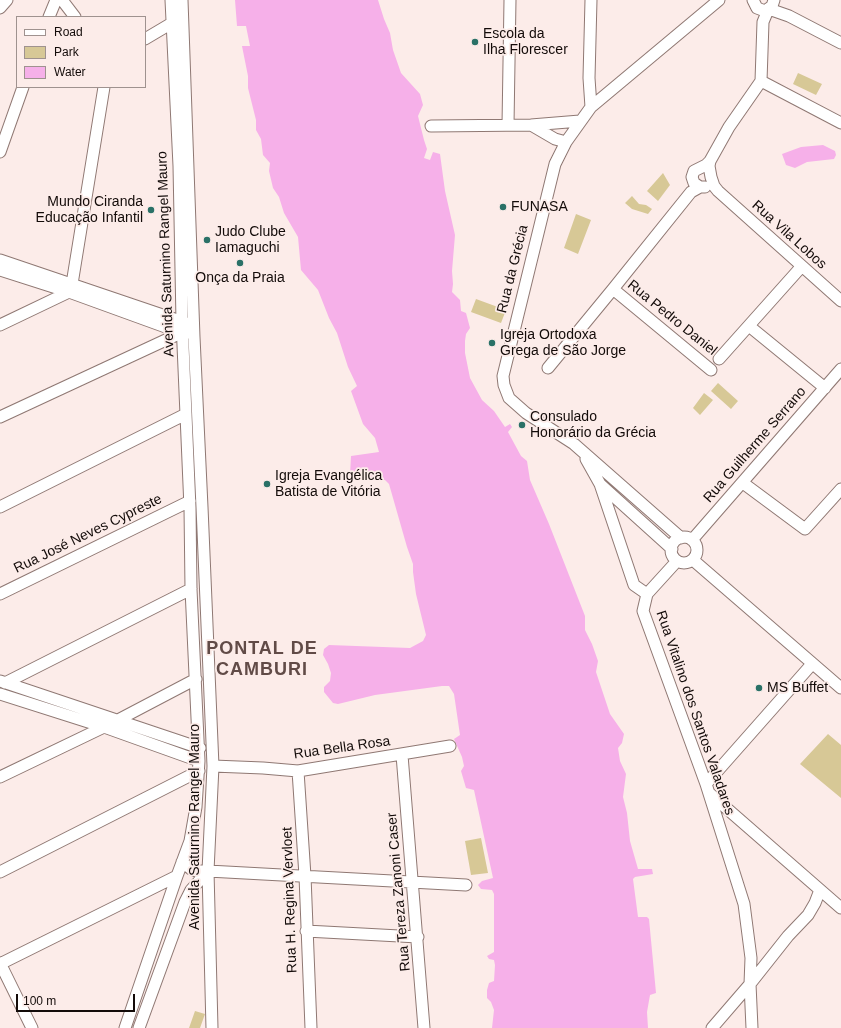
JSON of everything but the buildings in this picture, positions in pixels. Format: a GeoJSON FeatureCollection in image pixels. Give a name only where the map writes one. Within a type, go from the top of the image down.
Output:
{"type":"FeatureCollection","features":[{"type":"Feature","properties":{"kind":"street"},"geometry":{"type":"LineString","coordinates":[[0,8],[7,0]]}},
{"type":"Feature","properties":{"kind":"street"},"geometry":{"type":"LineString","coordinates":[[48,16],[50,0]]}},
{"type":"Feature","properties":{"kind":"street"},"geometry":{"type":"LineString","coordinates":[[48,16],[56,0]]}},
{"type":"Feature","properties":{"kind":"street"},"geometry":{"type":"LineString","coordinates":[[62,0],[74,16]]}},
{"type":"Feature","properties":{"kind":"street","name":"Avenida Saturnino Rangel Mauro"},"geometry":{"type":"LineString","coordinates":[[172,0],[178,19]]}},
{"type":"Feature","properties":{"kind":"street","name":"Avenida Saturnino Rangel Mauro"},"geometry":{"type":"LineString","coordinates":[[182,0],[178,19],[188,328],[202,506],[213,766],[208,847],[212,1028]]}},
{"type":"Feature","properties":{"kind":"street"},"geometry":{"type":"LineString","coordinates":[[508,124],[510,0]]}},
{"type":"Feature","properties":{"kind":"street"},"geometry":{"type":"LineString","coordinates":[[591,0],[589,78],[591,102],[612,89],[719,0]]}},
{"type":"Feature","properties":{"kind":"street"},"geometry":{"type":"LineString","coordinates":[[753,3],[762,10],[776,8],[841,43]]}},
{"type":"Feature","properties":{"kind":"street"},"geometry":{"type":"LineString","coordinates":[[697,187],[692,177],[694,171],[706,165],[710,161],[729,127],[761,81],[763,22],[753,3]]}},
{"type":"Feature","properties":{"kind":"street"},"geometry":{"type":"LineString","coordinates":[[763,22],[776,8]]}},
{"type":"Feature","properties":{"kind":"street"},"geometry":{"type":"LineString","coordinates":[[146,38],[178,19]]}},
{"type":"Feature","properties":{"kind":"street"},"geometry":{"type":"LineString","coordinates":[[761,81],[841,123]]}},
{"type":"Feature","properties":{"kind":"street"},"geometry":{"type":"LineString","coordinates":[[0,152],[24,88]]}},
{"type":"Feature","properties":{"kind":"street"},"geometry":{"type":"LineString","coordinates":[[0,325],[46,303],[71,288],[104,88]]}},
{"type":"Feature","properties":{"kind":"street","name":"Rua da Grécia"},"geometry":{"type":"LineString","coordinates":[[574,444],[526,413],[509,398],[504,385],[503,376],[555,164],[566,142],[591,102]]}},
{"type":"Feature","properties":{"kind":"street"},"geometry":{"type":"LineString","coordinates":[[431,126],[508,124],[531,125],[581,120]]}},
{"type":"Feature","properties":{"kind":"street"},"geometry":{"type":"LineString","coordinates":[[531,125],[555,139],[566,142]]}},
{"type":"Feature","properties":{"kind":"street"},"geometry":{"type":"LineString","coordinates":[[548,368],[697,187],[709,183],[711,175],[709,166],[710,161]]}},
{"type":"Feature","properties":{"kind":"street"},"geometry":{"type":"LineString","coordinates":[[700,168],[706,169],[711,175]]}},
{"type":"Feature","properties":{"kind":"street","name":"Rua Vila Lobos"},"geometry":{"type":"LineString","coordinates":[[711,175],[714,186],[718,191],[841,300]]}},
{"type":"Feature","properties":{"kind":"street","name":"Rua Vila Lobos"},"geometry":{"type":"LineString","coordinates":[[697,187],[712,188],[718,191]]}},
{"type":"Feature","properties":{"kind":"street"},"geometry":{"type":"LineString","coordinates":[[0,260],[162,325],[188,328]]}},
{"type":"Feature","properties":{"kind":"street"},"geometry":{"type":"LineString","coordinates":[[719,359],[802,266]]}},
{"type":"Feature","properties":{"kind":"street"},"geometry":{"type":"LineString","coordinates":[[0,270],[50,286],[71,288],[188,328]]}},
{"type":"Feature","properties":{"kind":"street"},"geometry":{"type":"LineString","coordinates":[[46,303],[50,286]]}},
{"type":"Feature","properties":{"kind":"street","name":"Rua Pedro Daniel"},"geometry":{"type":"LineString","coordinates":[[613,290],[711,370]]}},
{"type":"Feature","properties":{"kind":"street"},"geometry":{"type":"LineString","coordinates":[[162,325],[168,334],[165,340]]}},
{"type":"Feature","properties":{"kind":"street"},"geometry":{"type":"LineString","coordinates":[[749,326],[825,388]]}},
{"type":"Feature","properties":{"kind":"street"},"geometry":{"type":"LineString","coordinates":[[0,417],[188,328]]}},
{"type":"Feature","properties":{"kind":"street","name":"Avenida Saturnino Rangel Mauro"},"geometry":{"type":"LineString","coordinates":[[125,1028],[190,841],[196,807],[200,748],[191,589],[190,504],[186,414],[188,328]]}},
{"type":"Feature","properties":{"kind":"street","name":"Rua Guilherme Serrano"},"geometry":{"type":"LineString","coordinates":[[692,540],[841,369]]}},
{"type":"Feature","properties":{"kind":"street"},"geometry":{"type":"LineString","coordinates":[[0,507],[186,414]]}},
{"type":"Feature","properties":{"kind":"street"},"geometry":{"type":"LineString","coordinates":[[574,444],[680,538]]}},
{"type":"Feature","properties":{"kind":"street","name":"Rua Vitalino dos Santos Valadares"},"geometry":{"type":"LineString","coordinates":[[574,444],[592,468],[600,484],[634,585],[648,594],[643,611],[707,788],[744,904],[751,958],[750,984],[752,1028]]}},
{"type":"Feature","properties":{"kind":"street"},"geometry":{"type":"LineString","coordinates":[[743,483],[805,529],[841,489]]}},
{"type":"Feature","properties":{"kind":"street"},"geometry":{"type":"LineString","coordinates":[[600,484],[672,549],[674,557],[678,561],[686,563],[693,560],[697,549],[696,544],[688,538],[680,538],[676,541],[672,549]]}},
{"type":"Feature","properties":{"kind":"street"},"geometry":{"type":"LineString","coordinates":[[190,504],[202,506]]}},
{"type":"Feature","properties":{"kind":"street","name":"Rua José Neves Cypreste"},"geometry":{"type":"LineString","coordinates":[[0,594],[190,504]]}},
{"type":"Feature","properties":{"kind":"street"},"geometry":{"type":"LineString","coordinates":[[693,560],[841,688]]}},
{"type":"Feature","properties":{"kind":"street"},"geometry":{"type":"LineString","coordinates":[[648,594],[678,561]]}},
{"type":"Feature","properties":{"kind":"street"},"geometry":{"type":"LineString","coordinates":[[191,562],[204,562]]}},
{"type":"Feature","properties":{"kind":"street"},"geometry":{"type":"LineString","coordinates":[[2,682],[191,589]]}},
{"type":"Feature","properties":{"kind":"street"},"geometry":{"type":"LineString","coordinates":[[812,664],[707,788],[841,908]]}},
{"type":"Feature","properties":{"kind":"street"},"geometry":{"type":"LineString","coordinates":[[116,721],[196,679]]}},
{"type":"Feature","properties":{"kind":"street"},"geometry":{"type":"LineString","coordinates":[[2,682],[200,748]]}},
{"type":"Feature","properties":{"kind":"street"},"geometry":{"type":"LineString","coordinates":[[0,694],[104,727],[199,766]]}},
{"type":"Feature","properties":{"kind":"street"},"geometry":{"type":"LineString","coordinates":[[0,777],[104,727]]}},
{"type":"Feature","properties":{"kind":"street","name":"Rua Bella Rosa"},"geometry":{"type":"LineString","coordinates":[[213,766],[298,771],[450,746]]}},
{"type":"Feature","properties":{"kind":"street","name":"Rua Tereza Zanoni Caser"},"geometry":{"type":"LineString","coordinates":[[402,755],[418,937],[424,1028]]}},
{"type":"Feature","properties":{"kind":"street"},"geometry":{"type":"LineString","coordinates":[[0,872],[199,766]]}},
{"type":"Feature","properties":{"kind":"street","name":"Rua H. Regina Vervloet"},"geometry":{"type":"LineString","coordinates":[[298,771],[305,876],[311,1028]]}},
{"type":"Feature","properties":{"kind":"street"},"geometry":{"type":"LineString","coordinates":[[190,841],[201,839],[208,847]]}},
{"type":"Feature","properties":{"kind":"street"},"geometry":{"type":"LineString","coordinates":[[182,862],[196,872],[208,871],[466,885]]}},
{"type":"Feature","properties":{"kind":"street"},"geometry":{"type":"LineString","coordinates":[[139,1028],[185,902],[191,890],[208,871]]}},
{"type":"Feature","properties":{"kind":"street"},"geometry":{"type":"LineString","coordinates":[[32,1028],[0,964],[177,876]]}},
{"type":"Feature","properties":{"kind":"street"},"geometry":{"type":"LineString","coordinates":[[712,1028],[750,984],[788,936],[808,915],[820,890]]}},
{"type":"Feature","properties":{"kind":"street"},"geometry":{"type":"LineString","coordinates":[[306,931],[418,937]]}},
{"type":"Feature","properties":{"kind":"street"},"geometry":{"type":"LineString","coordinates":[[417,1028],[424,1028]]}},
{"type":"Feature","properties":{"kind":"green space"},"geometry":{"type":"Polygon","coordinates":[[[798,73],[822,84],[816,95],[793,84],[798,73]]]}},
{"type":"Feature","properties":{"kind":"green space"},"geometry":{"type":"Polygon","coordinates":[[[663,173],[670,185],[658,201],[647,191],[663,173]]]}},
{"type":"Feature","properties":{"kind":"green space"},"geometry":{"type":"Polygon","coordinates":[[[632,196],[639,204],[646,205],[652,209],[648,214],[632,209],[625,203],[632,196]]]}},
{"type":"Feature","properties":{"kind":"green space"},"geometry":{"type":"Polygon","coordinates":[[[576,214],[591,220],[578,254],[564,248],[576,214]]]}},
{"type":"Feature","properties":{"kind":"green space"},"geometry":{"type":"Polygon","coordinates":[[[476,299],[506,310],[501,323],[471,312],[476,299]]]}},
{"type":"Feature","properties":{"kind":"green space"},"geometry":{"type":"Polygon","coordinates":[[[718,383],[738,401],[731,409],[711,391],[718,383]]]}},
{"type":"Feature","properties":{"kind":"green space"},"geometry":{"type":"Polygon","coordinates":[[[704,393],[713,400],[700,415],[693,408],[704,393]]]}},
{"type":"Feature","properties":{"kind":"green space"},"geometry":{"type":"Polygon","coordinates":[[[828,734],[841,745],[841,798],[800,764],[828,734]]]}},
{"type":"Feature","properties":{"kind":"green space"},"geometry":{"type":"Polygon","coordinates":[[[481,838],[488,873],[471,875],[465,841],[481,838]]]}},
{"type":"Feature","properties":{"kind":"green space"},"geometry":{"type":"Polygon","coordinates":[[[195,1011],[205,1014],[200,1028],[189,1028],[195,1011]]]}},
{"type":"Feature","properties":{"kind":"water"},"geometry":{"type":"Polygon","coordinates":[[[235,0],[378,0],[390,33],[393,50],[401,73],[420,94],[423,105],[418,116],[427,149],[424,158],[430,160],[433,152],[440,154],[445,191],[455,235],[452,292],[460,300],[461,311],[466,313],[470,328],[466,334],[465,353],[470,378],[482,400],[494,411],[505,427],[510,424],[512,427],[508,432],[521,456],[527,461],[530,480],[585,616],[585,630],[598,661],[596,672],[610,714],[624,734],[622,743],[618,748],[620,761],[626,774],[623,797],[627,813],[630,841],[638,869],[652,869],[653,874],[635,877],[633,879],[638,917],[647,917],[649,919],[656,993],[650,995],[647,1012],[648,1028],[492,1028],[494,1010],[491,1002],[487,998],[487,990],[489,983],[494,981],[495,965],[494,960],[489,959],[487,956],[494,952],[494,894],[492,890],[481,889],[478,885],[482,881],[493,878],[474,790],[466,788],[461,771],[464,766],[462,757],[454,739],[460,735],[454,694],[449,686],[442,686],[375,695],[338,704],[333,703],[324,692],[324,687],[330,681],[331,673],[323,655],[324,649],[329,645],[410,648],[423,641],[426,635],[416,594],[413,564],[389,484],[385,480],[350,475],[351,456],[379,452],[375,438],[363,424],[351,391],[357,386],[348,367],[337,333],[329,318],[318,290],[301,270],[298,237],[284,213],[279,197],[273,188],[269,171],[270,163],[263,155],[261,139],[256,130],[256,120],[248,88],[248,76],[242,46],[250,46],[246,26],[237,26],[235,0]]]}},
{"type":"Feature","properties":{"kind":"water"},"geometry":{"type":"Polygon","coordinates":[[[823,145],[835,151],[836,155],[834,159],[807,162],[795,168],[786,165],[782,154],[801,147],[823,145]]]}},
{"type":"Feature","properties":{"kind":"place","name":"Escola da Ilha Florescer"},"geometry":{"type":"Point","coordinates":[475,42]}},
{"type":"Feature","properties":{"kind":"place","name":"FUNASA"},"geometry":{"type":"Point","coordinates":[503,207]}},
{"type":"Feature","properties":{"kind":"place","name":"Mundo Ciranda Educação Infantil"},"geometry":{"type":"Point","coordinates":[151,210]}},
{"type":"Feature","properties":{"kind":"place","name":"Judo Clube Iamaguchi"},"geometry":{"type":"Point","coordinates":[207,240]}},
{"type":"Feature","properties":{"kind":"place","name":"Onça da Praia"},"geometry":{"type":"Point","coordinates":[240,263]}},
{"type":"Feature","properties":{"kind":"place","name":"Igreja Ortodoxa Grega de São Jorge"},"geometry":{"type":"Point","coordinates":[492,343]}},
{"type":"Feature","properties":{"kind":"place","name":"Consulado Honorário da Grécia"},"geometry":{"type":"Point","coordinates":[522,425]}},
{"type":"Feature","properties":{"kind":"place","name":"Igreja Evangélica Batista de Vitória"},"geometry":{"type":"Point","coordinates":[267,484]}},
{"type":"Feature","properties":{"kind":"place","name":"MS Buffet"},"geometry":{"type":"Point","coordinates":[759,688]}},
{"type":"Feature","properties":{"kind":"district","name":"PONTAL DE CAMBURI"},"geometry":{"type":"Point","coordinates":[262,659]}}]}
